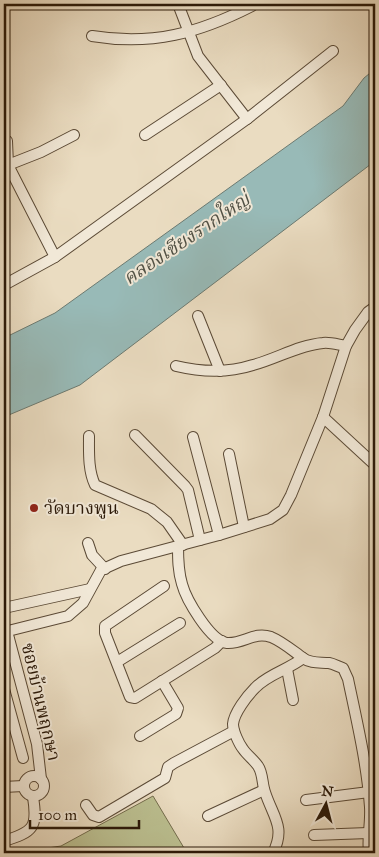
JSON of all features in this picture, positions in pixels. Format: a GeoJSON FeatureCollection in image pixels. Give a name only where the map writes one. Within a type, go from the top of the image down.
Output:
{"type":"FeatureCollection","features":[{"type":"Feature","properties":{"kind":"street"},"geometry":{"type":"LineString","coordinates":[[178,4],[198,56],[247,119]]}},
{"type":"Feature","properties":{"kind":"street"},"geometry":{"type":"LineString","coordinates":[[92,36],[116,40],[147,40],[188,32],[220,22],[252,6]]}},
{"type":"Feature","properties":{"kind":"street"},"geometry":{"type":"LineString","coordinates":[[4,285],[55,257],[247,119],[334,51]]}},
{"type":"Feature","properties":{"kind":"street"},"geometry":{"type":"LineString","coordinates":[[145,135],[222,85]]}},
{"type":"Feature","properties":{"kind":"street"},"geometry":{"type":"LineString","coordinates":[[8,165],[41,152],[74,135]]}},
{"type":"Feature","properties":{"kind":"street"},"geometry":{"type":"LineString","coordinates":[[7,141],[8,165],[55,257]]}},
{"type":"Feature","properties":{"kind":"street"},"geometry":{"type":"LineString","coordinates":[[6,632],[68,616],[83,603],[101,570],[121,561],[270,520],[283,510],[323,417],[346,346],[364,318],[375,307]]}},
{"type":"Feature","properties":{"kind":"street"},"geometry":{"type":"LineString","coordinates":[[198,316],[220,371]]}},
{"type":"Feature","properties":{"kind":"street"},"geometry":{"type":"LineString","coordinates":[[176,366],[220,371],[254,365],[324,342],[346,346]]}},
{"type":"Feature","properties":{"kind":"street"},"geometry":{"type":"LineString","coordinates":[[323,417],[375,465]]}},
{"type":"Feature","properties":{"kind":"street"},"geometry":{"type":"LineString","coordinates":[[135,435],[186,486],[200,540]]}},
{"type":"Feature","properties":{"kind":"street"},"geometry":{"type":"LineString","coordinates":[[89,436],[91,471],[95,484],[150,509],[167,522],[181,545],[178,568],[182,586],[203,625],[222,641],[240,642],[258,634],[272,637],[303,658],[316,663],[330,663],[343,668],[348,679],[367,774],[370,811],[369,853]]}},
{"type":"Feature","properties":{"kind":"street"},"geometry":{"type":"LineString","coordinates":[[193,437],[219,535]]}},
{"type":"Feature","properties":{"kind":"street"},"geometry":{"type":"LineString","coordinates":[[229,454],[244,528]]}},
{"type":"Feature","properties":{"kind":"street"},"geometry":{"type":"LineString","coordinates":[[88,543],[92,555],[105,569]]}},
{"type":"Feature","properties":{"kind":"street"},"geometry":{"type":"LineString","coordinates":[[164,586],[105,626],[105,633],[130,697],[135,698],[215,648],[222,641]]}},
{"type":"Feature","properties":{"kind":"street"},"geometry":{"type":"LineString","coordinates":[[4,608],[90,589]]}},
{"type":"Feature","properties":{"kind":"street"},"geometry":{"type":"LineString","coordinates":[[117,662],[180,623]]}},
{"type":"Feature","properties":{"kind":"street","name":"ซอยบ้านพฤกษา"},"geometry":{"type":"LineString","coordinates":[[4,841],[28,832],[34,824],[33,796],[41,794],[44,782],[41,780],[37,744],[6,632]]}},
{"type":"Feature","properties":{"kind":"street"},"geometry":{"type":"LineString","coordinates":[[273,853],[279,841],[279,830],[264,790],[259,767],[241,748],[233,724],[238,711],[253,690],[264,679],[287,669],[303,658]]}},
{"type":"Feature","properties":{"kind":"street"},"geometry":{"type":"LineString","coordinates":[[287,669],[293,700]]}},
{"type":"Feature","properties":{"kind":"street"},"geometry":{"type":"LineString","coordinates":[[140,736],[176,714],[178,708],[162,680]]}},
{"type":"Feature","properties":{"kind":"street"},"geometry":{"type":"LineString","coordinates":[[4,689],[8,724],[22,758]]}},
{"type":"Feature","properties":{"kind":"street"},"geometry":{"type":"LineString","coordinates":[[86,806],[93,815],[99,817],[165,778],[168,767],[174,763],[212,741],[234,731]]}},
{"type":"Feature","properties":{"kind":"street","name":"ซอยบ้านพฤกษา"},"geometry":{"type":"LineString","coordinates":[[24,786],[24,782],[30,777],[34,776],[41,780]]}},
{"type":"Feature","properties":{"kind":"street"},"geometry":{"type":"LineString","coordinates":[[4,788],[24,786],[26,793],[33,796]]}},
{"type":"Feature","properties":{"kind":"street"},"geometry":{"type":"LineString","coordinates":[[208,816],[264,790]]}},
{"type":"Feature","properties":{"kind":"street"},"geometry":{"type":"LineString","coordinates":[[306,800],[369,792]]}},
{"type":"Feature","properties":{"kind":"street"},"geometry":{"type":"LineString","coordinates":[[314,835],[368,833]]}},
{"type":"Feature","properties":{"kind":"green space"},"geometry":{"type":"Polygon","coordinates":[[[153,796],[187,853],[14,853],[61,846],[153,796]]]}},
{"type":"Feature","properties":{"kind":"water","name":"คลองเชียงรากใหญ่"},"geometry":{"type":"Polygon","coordinates":[[[375,69],[375,161],[80,385],[4,417],[4,338],[55,313],[343,106],[364,78],[375,69]]]}},
{"type":"Feature","properties":{"kind":"place","name":"วัดบางพูน"},"geometry":{"type":"Point","coordinates":[34,508]}}]}
